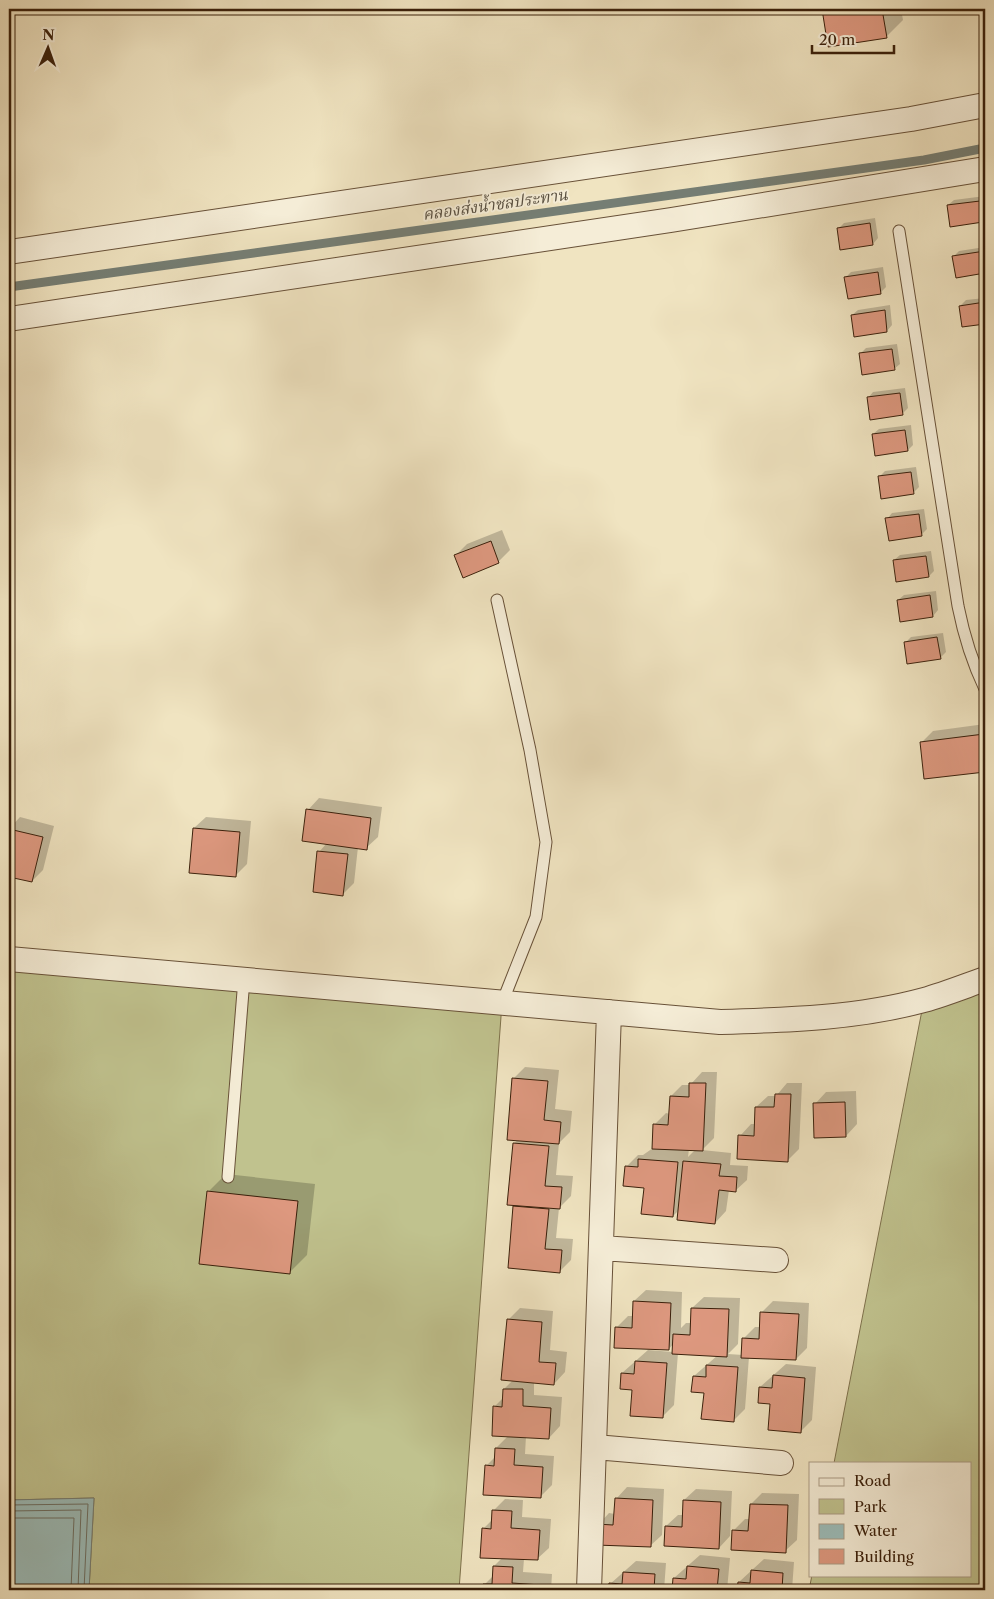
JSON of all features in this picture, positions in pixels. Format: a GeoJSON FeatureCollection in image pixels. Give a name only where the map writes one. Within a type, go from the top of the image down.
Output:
{"type":"FeatureCollection","features":[{"type":"Feature","properties":{"kind":"street"},"geometry":{"type":"LineString","coordinates":[[9,252],[911,119],[985,105]]}},
{"type":"Feature","properties":{"kind":"street"},"geometry":{"type":"LineString","coordinates":[[9,319],[671,220],[985,169]]}},
{"type":"Feature","properties":{"kind":"street"},"geometry":{"type":"LineString","coordinates":[[9,959],[720,1022],[801,1019],[853,1014],[924,1000],[985,979]]}},
{"type":"Feature","properties":{"kind":"street"},"geometry":{"type":"LineString","coordinates":[[589,1590],[609,1012]]}},
{"type":"Feature","properties":{"kind":"street"},"geometry":{"type":"LineString","coordinates":[[602,1248],[776,1260]]}},
{"type":"Feature","properties":{"kind":"street"},"geometry":{"type":"LineString","coordinates":[[595,1447],[781,1463]]}},
{"type":"Feature","properties":{"kind":"lane"},"geometry":{"type":"LineString","coordinates":[[899,231],[958,606],[964,636],[974,666],[985,689]]}},
{"type":"Feature","properties":{"kind":"lane"},"geometry":{"type":"LineString","coordinates":[[497,600],[530,750],[546,842],[536,917],[502,1003]]}},
{"type":"Feature","properties":{"kind":"lane"},"geometry":{"type":"LineString","coordinates":[[228,1177],[244,979]]}},
{"type":"Feature","properties":{"kind":"green space"},"geometry":{"type":"Polygon","coordinates":[[[9,959],[502,1003],[459,1590],[89,1590],[94,1498],[9,1500],[9,959]]]}},
{"type":"Feature","properties":{"kind":"green space"},"geometry":{"type":"Polygon","coordinates":[[[985,979],[985,1590],[809,1590],[812,1576],[972,1576],[972,1462],[834,1462],[924,1000],[985,979]]]}},
{"type":"Feature","properties":{"kind":"water"},"geometry":{"type":"Polygon","coordinates":[[[94,1498],[89,1590],[9,1590],[9,1500],[94,1498]]]}},
{"type":"Feature","properties":{"kind":"building"},"geometry":{"type":"Polygon","coordinates":[[[822,9],[882,9],[887,38],[828,47],[822,9]]]}},
{"type":"Feature","properties":{"kind":"building"},"geometry":{"type":"Polygon","coordinates":[[[980,201],[983,222],[950,227],[947,205],[980,201]]]}},
{"type":"Feature","properties":{"kind":"building"},"geometry":{"type":"Polygon","coordinates":[[[870,223],[873,245],[840,250],[837,228],[870,223]]]}},
{"type":"Feature","properties":{"kind":"building"},"geometry":{"type":"Polygon","coordinates":[[[985,251],[985,273],[956,278],[952,256],[985,251]]]}},
{"type":"Feature","properties":{"kind":"building"},"geometry":{"type":"Polygon","coordinates":[[[878,272],[881,294],[848,299],[844,277],[878,272]]]}},
{"type":"Feature","properties":{"kind":"building"},"geometry":{"type":"Polygon","coordinates":[[[985,302],[985,324],[962,327],[959,306],[985,302]]]}},
{"type":"Feature","properties":{"kind":"building"},"geometry":{"type":"Polygon","coordinates":[[[885,310],[887,332],[854,337],[851,315],[885,310]]]}},
{"type":"Feature","properties":{"kind":"building"},"geometry":{"type":"Polygon","coordinates":[[[892,349],[895,370],[862,375],[859,353],[892,349]]]}},
{"type":"Feature","properties":{"kind":"building"},"geometry":{"type":"Polygon","coordinates":[[[900,393],[903,415],[870,420],[867,397],[900,393]]]}},
{"type":"Feature","properties":{"kind":"building"},"geometry":{"type":"Polygon","coordinates":[[[905,430],[908,451],[875,456],[872,434],[905,430]]]}},
{"type":"Feature","properties":{"kind":"building"},"geometry":{"type":"Polygon","coordinates":[[[911,472],[914,494],[881,499],[878,476],[911,472]]]}},
{"type":"Feature","properties":{"kind":"building"},"geometry":{"type":"Polygon","coordinates":[[[919,514],[922,536],[889,541],[885,518],[919,514]]]}},
{"type":"Feature","properties":{"kind":"building"},"geometry":{"type":"Polygon","coordinates":[[[491,541],[499,563],[463,578],[454,555],[491,541]]]}},
{"type":"Feature","properties":{"kind":"building"},"geometry":{"type":"Polygon","coordinates":[[[926,556],[929,577],[896,582],[893,560],[926,556]]]}},
{"type":"Feature","properties":{"kind":"building"},"geometry":{"type":"Polygon","coordinates":[[[930,595],[933,617],[900,622],[897,600],[930,595]]]}},
{"type":"Feature","properties":{"kind":"building"},"geometry":{"type":"Polygon","coordinates":[[[937,637],[941,659],[907,664],[904,642],[937,637]]]}},
{"type":"Feature","properties":{"kind":"building"},"geometry":{"type":"Polygon","coordinates":[[[984,734],[985,772],[924,779],[920,742],[984,734]]]}},
{"type":"Feature","properties":{"kind":"building"},"geometry":{"type":"Polygon","coordinates":[[[306,809],[371,818],[367,850],[302,841],[306,809]]]}},
{"type":"Feature","properties":{"kind":"building"},"geometry":{"type":"Polygon","coordinates":[[[193,828],[240,832],[236,877],[189,873],[193,828]]]}},
{"type":"Feature","properties":{"kind":"building"},"geometry":{"type":"Polygon","coordinates":[[[9,829],[43,837],[32,882],[9,877],[9,829]]]}},
{"type":"Feature","properties":{"kind":"building"},"geometry":{"type":"Polygon","coordinates":[[[317,851],[348,854],[343,896],[313,892],[317,851]]]}},
{"type":"Feature","properties":{"kind":"building"},"geometry":{"type":"Polygon","coordinates":[[[512,1078],[548,1081],[544,1120],[561,1122],[559,1144],[507,1140],[512,1078]]]}},
{"type":"Feature","properties":{"kind":"building"},"geometry":{"type":"Polygon","coordinates":[[[689,1083],[706,1083],[703,1151],[652,1149],[653,1124],[668,1125],[670,1096],[689,1097],[689,1083]]]}},
{"type":"Feature","properties":{"kind":"building"},"geometry":{"type":"Polygon","coordinates":[[[775,1094],[791,1094],[788,1162],[737,1159],[738,1135],[754,1136],[755,1107],[774,1107],[775,1094]]]}},
{"type":"Feature","properties":{"kind":"building"},"geometry":{"type":"Polygon","coordinates":[[[845,1102],[846,1137],[814,1138],[813,1103],[845,1102]]]}},
{"type":"Feature","properties":{"kind":"building"},"geometry":{"type":"Polygon","coordinates":[[[513,1143],[549,1146],[545,1186],[562,1187],[560,1209],[507,1205],[513,1143]]]}},
{"type":"Feature","properties":{"kind":"building"},"geometry":{"type":"Polygon","coordinates":[[[638,1159],[678,1162],[673,1217],[641,1214],[644,1188],[623,1186],[625,1166],[638,1167],[638,1159]]]}},
{"type":"Feature","properties":{"kind":"building"},"geometry":{"type":"Polygon","coordinates":[[[683,1161],[721,1164],[719,1176],[737,1177],[736,1192],[719,1190],[715,1224],[677,1220],[683,1161]]]}},
{"type":"Feature","properties":{"kind":"building"},"geometry":{"type":"Polygon","coordinates":[[[207,1191],[298,1201],[290,1274],[199,1264],[207,1191]]]}},
{"type":"Feature","properties":{"kind":"building"},"geometry":{"type":"Polygon","coordinates":[[[513,1206],[549,1209],[545,1249],[562,1250],[560,1273],[508,1268],[513,1206]]]}},
{"type":"Feature","properties":{"kind":"building"},"geometry":{"type":"Polygon","coordinates":[[[633,1301],[671,1303],[669,1350],[614,1348],[615,1327],[632,1328],[633,1301]]]}},
{"type":"Feature","properties":{"kind":"building"},"geometry":{"type":"Polygon","coordinates":[[[691,1308],[729,1309],[727,1357],[672,1354],[673,1334],[690,1335],[691,1308]]]}},
{"type":"Feature","properties":{"kind":"building"},"geometry":{"type":"Polygon","coordinates":[[[760,1312],[799,1314],[796,1360],[741,1358],[742,1338],[759,1339],[760,1312]]]}},
{"type":"Feature","properties":{"kind":"building"},"geometry":{"type":"Polygon","coordinates":[[[507,1319],[542,1322],[539,1362],[556,1363],[554,1385],[501,1380],[507,1319]]]}},
{"type":"Feature","properties":{"kind":"building"},"geometry":{"type":"Polygon","coordinates":[[[635,1361],[667,1363],[663,1418],[630,1416],[632,1390],[620,1389],[621,1373],[634,1374],[635,1361]]]}},
{"type":"Feature","properties":{"kind":"building"},"geometry":{"type":"Polygon","coordinates":[[[706,1365],[738,1367],[734,1422],[701,1419],[704,1393],[691,1392],[693,1376],[706,1377],[706,1365]]]}},
{"type":"Feature","properties":{"kind":"building"},"geometry":{"type":"Polygon","coordinates":[[[773,1375],[805,1378],[801,1433],[768,1430],[770,1404],[758,1403],[759,1387],[772,1388],[773,1375]]]}},
{"type":"Feature","properties":{"kind":"building"},"geometry":{"type":"Polygon","coordinates":[[[503,1389],[523,1389],[523,1406],[551,1408],[549,1439],[492,1436],[493,1406],[502,1407],[503,1389]]]}},
{"type":"Feature","properties":{"kind":"building"},"geometry":{"type":"Polygon","coordinates":[[[495,1448],[515,1449],[514,1465],[543,1467],[541,1498],[483,1495],[485,1465],[494,1466],[495,1448]]]}},
{"type":"Feature","properties":{"kind":"building"},"geometry":{"type":"Polygon","coordinates":[[[615,1498],[653,1500],[651,1547],[596,1545],[596,1524],[613,1525],[615,1498]]]}},
{"type":"Feature","properties":{"kind":"building"},"geometry":{"type":"Polygon","coordinates":[[[683,1500],[721,1502],[719,1549],[664,1546],[665,1526],[682,1527],[683,1500]]]}},
{"type":"Feature","properties":{"kind":"building"},"geometry":{"type":"Polygon","coordinates":[[[750,1504],[788,1505],[786,1553],[731,1550],[732,1530],[748,1531],[750,1504]]]}},
{"type":"Feature","properties":{"kind":"building"},"geometry":{"type":"Polygon","coordinates":[[[492,1510],[512,1511],[511,1528],[540,1530],[538,1560],[480,1558],[482,1528],[491,1529],[492,1510]]]}},
{"type":"Feature","properties":{"kind":"building"},"geometry":{"type":"Polygon","coordinates":[[[493,1566],[513,1567],[512,1583],[541,1585],[540,1590],[483,1590],[483,1584],[492,1584],[493,1566]]]}},
{"type":"Feature","properties":{"kind":"building"},"geometry":{"type":"Polygon","coordinates":[[[687,1566],[719,1569],[717,1590],[672,1590],[673,1578],[686,1579],[687,1566]]]}},
{"type":"Feature","properties":{"kind":"building"},"geometry":{"type":"Polygon","coordinates":[[[751,1570],[783,1573],[782,1590],[737,1590],[738,1582],[750,1583],[751,1570]]]}},
{"type":"Feature","properties":{"kind":"building"},"geometry":{"type":"Polygon","coordinates":[[[623,1572],[655,1574],[654,1590],[608,1590],[609,1583],[622,1584],[623,1572]]]}},
{"type":"Feature","properties":{"kind":"waterway","name":"คลองส่งน้ำชลประทาน"},"geometry":{"type":"LineString","coordinates":[[9,287],[924,160],[985,148]]}}]}
